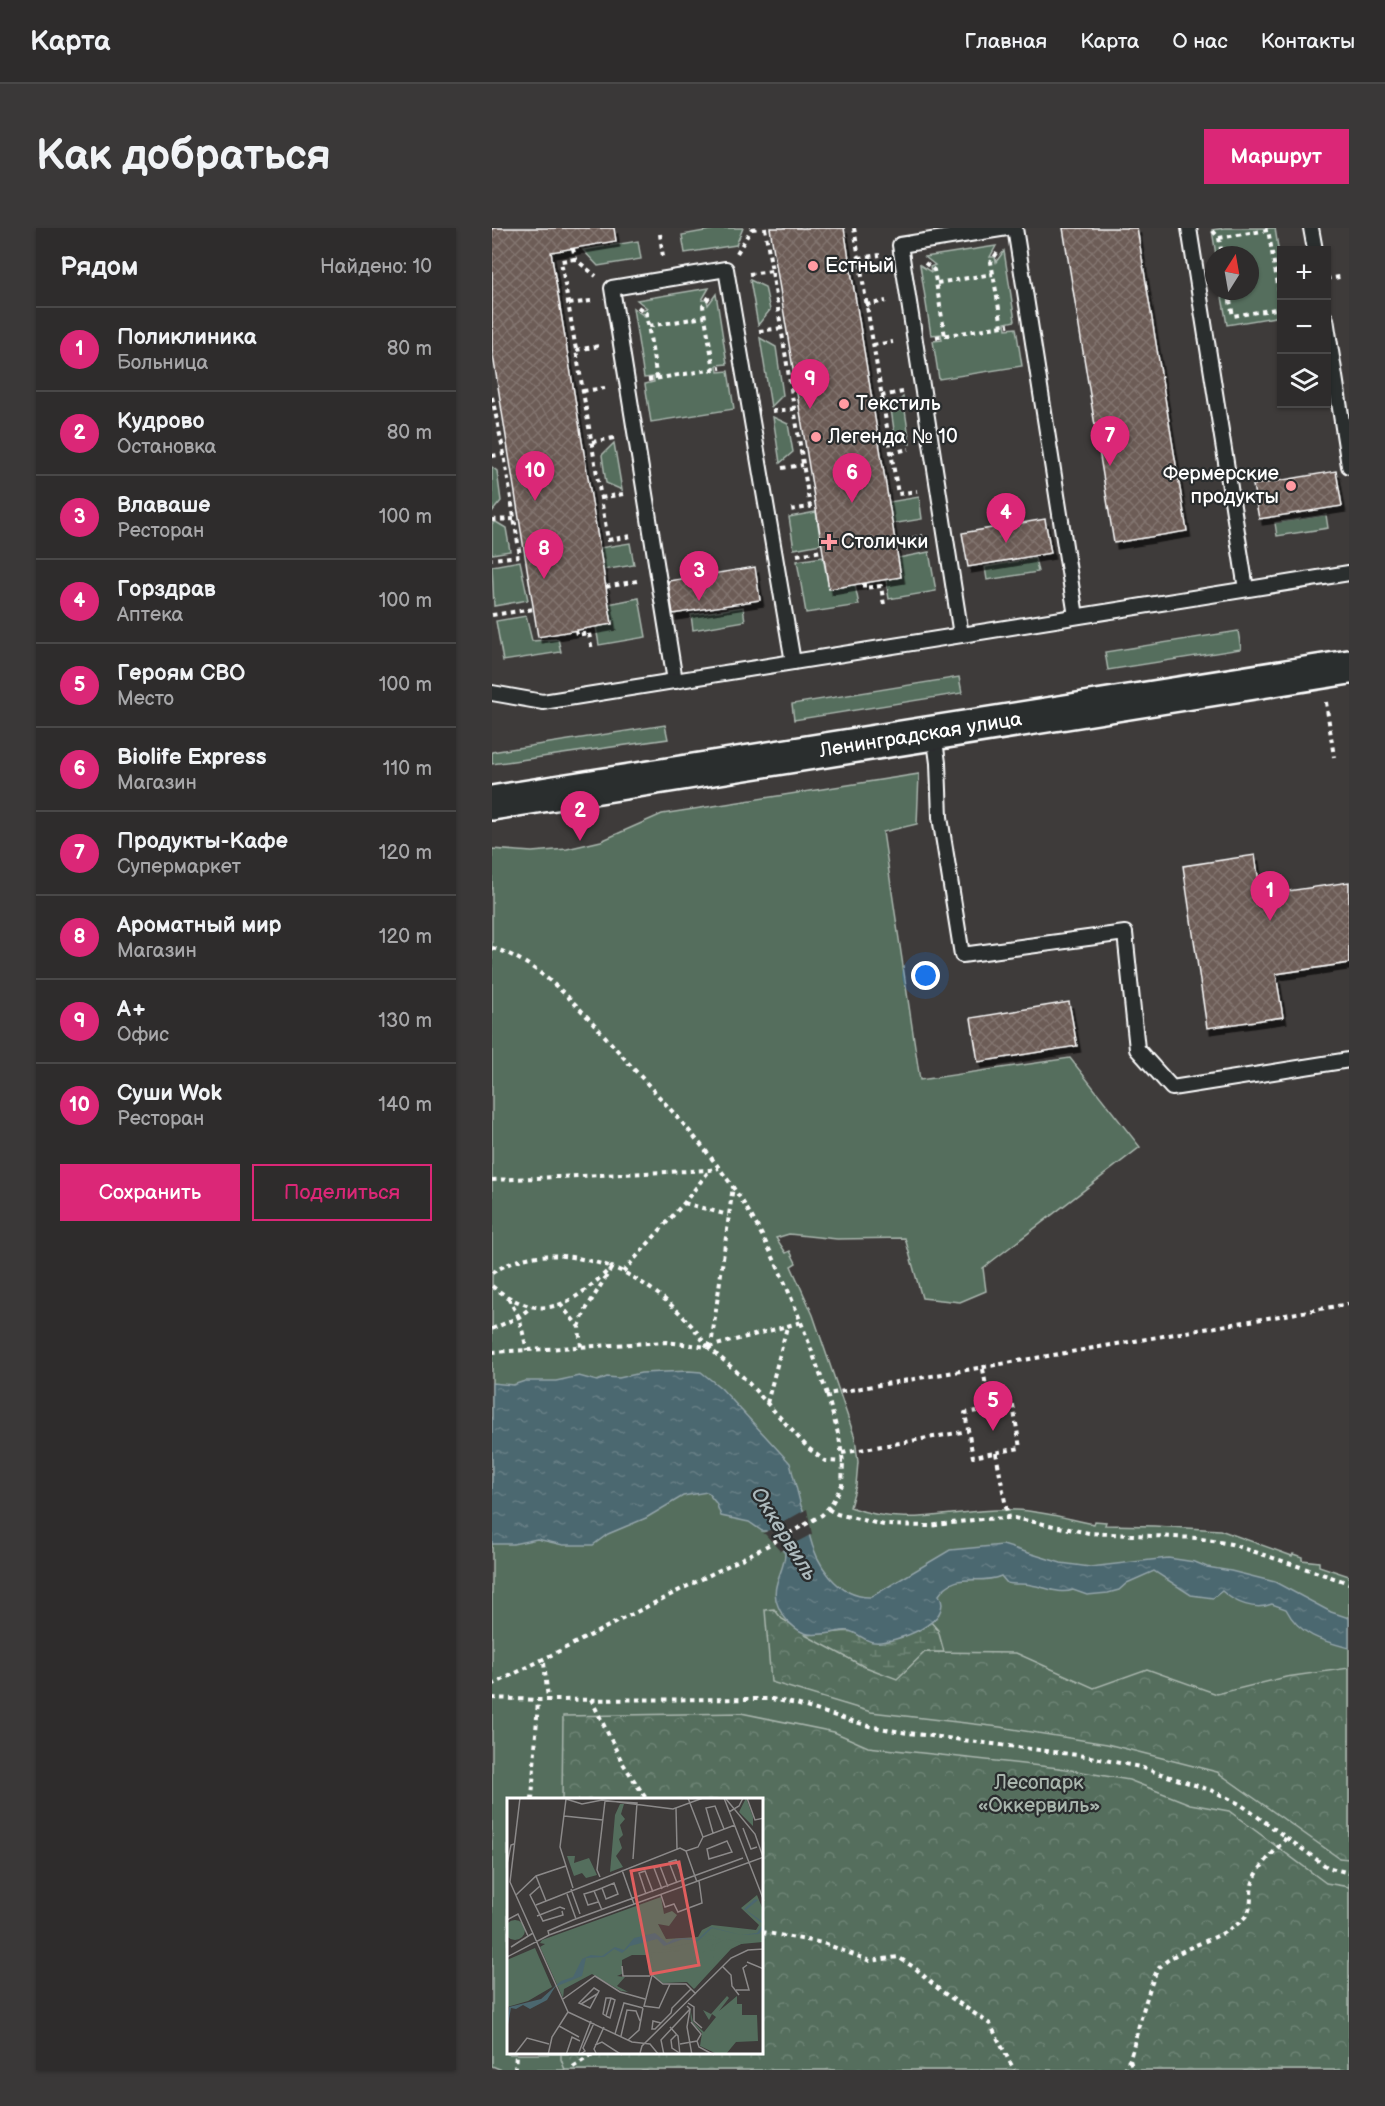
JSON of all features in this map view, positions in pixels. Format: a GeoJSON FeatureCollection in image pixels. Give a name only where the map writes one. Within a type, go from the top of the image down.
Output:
{"type":"FeatureCollection","features":[{"type":"Feature","properties":{"kind":"street","name":"Ленинградская улица"},"geometry":{"type":"LineString","coordinates":[[492,803],[1349,667]]}},
{"type":"Feature","properties":{"kind":"lane"},"geometry":{"type":"LineString","coordinates":[[961,635],[900,245],[1007,228]]}},
{"type":"Feature","properties":{"kind":"lane"},"geometry":{"type":"LineString","coordinates":[[1015,228],[1076,616]]}},
{"type":"Feature","properties":{"kind":"lane"},"geometry":{"type":"LineString","coordinates":[[1188,228],[1246,589]]}},
{"type":"Feature","properties":{"kind":"lane"},"geometry":{"type":"LineString","coordinates":[[1311,228],[1314,246]]}},
{"type":"Feature","properties":{"kind":"lane"},"geometry":{"type":"LineString","coordinates":[[675,681],[612,288],[726,269],[793,662]]}},
{"type":"Feature","properties":{"kind":"lane"},"geometry":{"type":"LineString","coordinates":[[1331,350],[1349,466]]}},
{"type":"Feature","properties":{"kind":"lane"},"geometry":{"type":"LineString","coordinates":[[492,693],[543,702],[1349,573]]}},
{"type":"Feature","properties":{"kind":"lane"},"geometry":{"type":"LineString","coordinates":[[934,733],[939,763],[940,817],[962,955],[1125,933],[1137,1049],[1172,1088],[1349,1060]]}},
{"type":"Feature","properties":{"kind":"path"},"geometry":{"type":"LineString","coordinates":[[740,247],[752,229],[760,228]]}},
{"type":"Feature","properties":{"kind":"path"},"geometry":{"type":"LineString","coordinates":[[765,228],[810,507],[786,511]]}},
{"type":"Feature","properties":{"kind":"path"},"geometry":{"type":"LineString","coordinates":[[854,228],[898,495],[923,490]]}},
{"type":"Feature","properties":{"kind":"path"},"geometry":{"type":"LineString","coordinates":[[1220,246],[1219,238],[1269,229],[1277,270]]}},
{"type":"Feature","properties":{"kind":"path"},"geometry":{"type":"LineString","coordinates":[[660,234],[663,260]]}},
{"type":"Feature","properties":{"kind":"path"},"geometry":{"type":"LineString","coordinates":[[573,248],[575,259],[591,272]]}},
{"type":"Feature","properties":{"kind":"path"},"geometry":{"type":"LineString","coordinates":[[859,258],[884,254]]}},
{"type":"Feature","properties":{"kind":"path"},"geometry":{"type":"LineString","coordinates":[[575,259],[561,261],[608,540],[633,536]]}},
{"type":"Feature","properties":{"kind":"path"},"geometry":{"type":"LineString","coordinates":[[745,275],[772,271]]}},
{"type":"Feature","properties":{"kind":"path"},"geometry":{"type":"LineString","coordinates":[[937,283],[993,274]]}},
{"type":"Feature","properties":{"kind":"path"},"geometry":{"type":"LineString","coordinates":[[1331,278],[1340,277]]}},
{"type":"Feature","properties":{"kind":"path"},"geometry":{"type":"LineString","coordinates":[[569,304],[595,300]]}},
{"type":"Feature","properties":{"kind":"path"},"geometry":{"type":"LineString","coordinates":[[866,305],[891,300]]}},
{"type":"Feature","properties":{"kind":"path"},"geometry":{"type":"LineString","coordinates":[[1230,300],[1233,316],[1277,309]]}},
{"type":"Feature","properties":{"kind":"path"},"geometry":{"type":"LineString","coordinates":[[648,326],[705,317]]}},
{"type":"Feature","properties":{"kind":"path"},"geometry":{"type":"LineString","coordinates":[[932,338],[1016,324]]}},
{"type":"Feature","properties":{"kind":"path"},"geometry":{"type":"LineString","coordinates":[[756,331],[782,328]]}},
{"type":"Feature","properties":{"kind":"path"},"geometry":{"type":"LineString","coordinates":[[873,345],[898,341]]}},
{"type":"Feature","properties":{"kind":"path"},"geometry":{"type":"LineString","coordinates":[[576,350],[603,346]]}},
{"type":"Feature","properties":{"kind":"path"},"geometry":{"type":"LineString","coordinates":[[644,381],[728,367]]}},
{"type":"Feature","properties":{"kind":"path"},"geometry":{"type":"LineString","coordinates":[[583,391],[609,387]]}},
{"type":"Feature","properties":{"kind":"path"},"geometry":{"type":"LineString","coordinates":[[881,396],[906,391]]}},
{"type":"Feature","properties":{"kind":"path"},"geometry":{"type":"LineString","coordinates":[[492,397],[504,454],[520,556],[492,559]]}},
{"type":"Feature","properties":{"kind":"path"},"geometry":{"type":"LineString","coordinates":[[769,412],[794,409]]}},
{"type":"Feature","properties":{"kind":"path"},"geometry":{"type":"LineString","coordinates":[[591,442],[617,437]]}},
{"type":"Feature","properties":{"kind":"path"},"geometry":{"type":"LineString","coordinates":[[891,453],[916,448]]}},
{"type":"Feature","properties":{"kind":"path"},"geometry":{"type":"LineString","coordinates":[[492,456],[504,454]]}},
{"type":"Feature","properties":{"kind":"path"},"geometry":{"type":"LineString","coordinates":[[778,468],[803,465]]}},
{"type":"Feature","properties":{"kind":"path"},"geometry":{"type":"LineString","coordinates":[[601,498],[626,494]]}},
{"type":"Feature","properties":{"kind":"path"},"geometry":{"type":"LineString","coordinates":[[492,520],[514,519]]}},
{"type":"Feature","properties":{"kind":"path"},"geometry":{"type":"LineString","coordinates":[[895,542],[930,535]]}},
{"type":"Feature","properties":{"kind":"path"},"geometry":{"type":"LineString","coordinates":[[793,555],[822,551]]}},
{"type":"Feature","properties":{"kind":"path"},"geometry":{"type":"LineString","coordinates":[[606,587],[640,580]]}},
{"type":"Feature","properties":{"kind":"path"},"geometry":{"type":"LineString","coordinates":[[864,583],[864,588],[881,586],[884,605]]}},
{"type":"Feature","properties":{"kind":"path"},"geometry":{"type":"LineString","coordinates":[[492,615],[534,609]]}},
{"type":"Feature","properties":{"kind":"path"},"geometry":{"type":"LineString","coordinates":[[576,630],[577,635],[589,633],[592,651]]}},
{"type":"Feature","properties":{"kind":"path"},"geometry":{"type":"LineString","coordinates":[[1326,702],[1334,757]]}},
{"type":"Feature","properties":{"kind":"path"},"geometry":{"type":"LineString","coordinates":[[492,948],[503,951],[543,975],[580,1009],[674,1113],[734,1186],[780,1269],[802,1322],[827,1394],[843,1462],[842,1485],[822,1515],[763,1548],[492,1685]]}},
{"type":"Feature","properties":{"kind":"path"},"geometry":{"type":"LineString","coordinates":[[492,1180],[719,1168]]}},
{"type":"Feature","properties":{"kind":"path"},"geometry":{"type":"LineString","coordinates":[[622,1272],[684,1203],[710,1170]]}},
{"type":"Feature","properties":{"kind":"path"},"geometry":{"type":"LineString","coordinates":[[708,1347],[712,1339],[728,1215],[734,1186]]}},
{"type":"Feature","properties":{"kind":"path"},"geometry":{"type":"LineString","coordinates":[[684,1203],[728,1215]]}},
{"type":"Feature","properties":{"kind":"path"},"geometry":{"type":"LineString","coordinates":[[492,1273],[522,1258],[553,1254],[590,1260],[622,1272],[660,1296],[681,1314],[708,1347],[743,1377],[808,1448],[825,1461],[843,1462]]}},
{"type":"Feature","properties":{"kind":"path"},"geometry":{"type":"LineString","coordinates":[[492,1286],[508,1298],[531,1306],[550,1308],[560,1305],[592,1286],[612,1268]]}},
{"type":"Feature","properties":{"kind":"path"},"geometry":{"type":"LineString","coordinates":[[581,1347],[579,1327],[585,1311],[612,1268]]}},
{"type":"Feature","properties":{"kind":"path"},"geometry":{"type":"LineString","coordinates":[[508,1298],[519,1317],[528,1350]]}},
{"type":"Feature","properties":{"kind":"path"},"geometry":{"type":"LineString","coordinates":[[560,1305],[579,1327]]}},
{"type":"Feature","properties":{"kind":"path"},"geometry":{"type":"LineString","coordinates":[[827,1394],[1349,1305]]}},
{"type":"Feature","properties":{"kind":"path"},"geometry":{"type":"LineString","coordinates":[[492,1329],[519,1317],[531,1306]]}},
{"type":"Feature","properties":{"kind":"path"},"geometry":{"type":"LineString","coordinates":[[492,1352],[666,1342],[708,1347],[802,1322]]}},
{"type":"Feature","properties":{"kind":"path"},"geometry":{"type":"LineString","coordinates":[[767,1403],[787,1326]]}},
{"type":"Feature","properties":{"kind":"path"},"geometry":{"type":"LineString","coordinates":[[983,1368],[990,1409]]}},
{"type":"Feature","properties":{"kind":"path"},"geometry":{"type":"LineString","coordinates":[[1013,1405],[1020,1448],[973,1457],[968,1431],[965,1413],[1013,1405]]}},
{"type":"Feature","properties":{"kind":"path"},"geometry":{"type":"LineString","coordinates":[[842,1453],[968,1431]]}},
{"type":"Feature","properties":{"kind":"path"},"geometry":{"type":"LineString","coordinates":[[996,1453],[1008,1518]]}},
{"type":"Feature","properties":{"kind":"path"},"geometry":{"type":"LineString","coordinates":[[828,1509],[837,1514],[884,1525],[929,1526],[1008,1518],[1089,1533],[1196,1538],[1231,1544],[1349,1583]]}},
{"type":"Feature","properties":{"kind":"path"},"geometry":{"type":"LineString","coordinates":[[544,1663],[548,1700]]}},
{"type":"Feature","properties":{"kind":"path"},"geometry":{"type":"LineString","coordinates":[[492,1698],[772,1700],[796,1704],[868,1726],[1085,1756],[1140,1767],[1213,1791],[1240,1804],[1327,1867],[1349,1872]]}},
{"type":"Feature","properties":{"kind":"path"},"geometry":{"type":"LineString","coordinates":[[591,1699],[622,1762],[646,1798]]}},
{"type":"Feature","properties":{"kind":"path"},"geometry":{"type":"LineString","coordinates":[[532,1798],[538,1700]]}},
{"type":"Feature","properties":{"kind":"path"},"geometry":{"type":"LineString","coordinates":[[1123,2070],[1130,2060],[1157,1970],[1170,1958],[1236,1926],[1248,1914],[1252,1883],[1286,1838]]}},
{"type":"Feature","properties":{"kind":"path"},"geometry":{"type":"LineString","coordinates":[[764,1932],[823,1943],[870,1961],[898,1957],[915,1968],[941,1991],[990,2024],[1014,2070]]}},
{"type":"Feature","properties":{"kind":"path"},"geometry":{"type":"LineString","coordinates":[[515,2070],[516,2055]]}},
{"type":"Feature","properties":{"kind":"path"},"geometry":{"type":"LineString","coordinates":[[573,2067],[591,2055]]}},
{"type":"Feature","properties":{"kind":"path"},"geometry":{"type":"LineString","coordinates":[[1130,2060],[1132,2070]]}},
{"type":"Feature","properties":{"kind":"green space"},"geometry":{"type":"Polygon","coordinates":[[[721,228],[743,228],[736,245],[685,253],[682,235],[721,228]]]}},
{"type":"Feature","properties":{"kind":"green space"},"geometry":{"type":"Polygon","coordinates":[[[1275,228],[1278,246],[1277,317],[1227,325],[1223,300],[1259,300],[1259,246],[1215,246],[1212,230],[1275,228]]]}},
{"type":"Feature","properties":{"kind":"green space"},"geometry":{"type":"Polygon","coordinates":[[[638,241],[641,259],[598,266],[583,250],[638,241]]]}},
{"type":"Feature","properties":{"kind":"green space"},"geometry":{"type":"Polygon","coordinates":[[[996,246],[990,257],[995,257],[996,262],[1004,251],[1015,321],[1005,323],[1006,329],[1016,328],[1022,366],[939,379],[933,341],[942,340],[941,334],[931,335],[920,265],[931,272],[930,267],[935,265],[925,257],[996,246]]]}},
{"type":"Feature","properties":{"kind":"green space"},"geometry":{"type":"Polygon","coordinates":[[[750,280],[765,287],[770,310],[758,325],[750,280]]]}},
{"type":"Feature","properties":{"kind":"green space"},"geometry":{"type":"Polygon","coordinates":[[[709,288],[702,300],[707,300],[708,305],[716,294],[727,364],[717,365],[718,372],[728,371],[734,409],[651,422],[645,384],[654,382],[653,377],[644,378],[633,308],[643,315],[642,310],[647,308],[637,300],[709,288]]]}},
{"type":"Feature","properties":{"kind":"green space"},"geometry":{"type":"Polygon","coordinates":[[[760,338],[776,347],[783,395],[771,407],[760,338]]]}},
{"type":"Feature","properties":{"kind":"green space"},"geometry":{"type":"Polygon","coordinates":[[[903,397],[910,444],[895,437],[891,409],[903,397]]]}},
{"type":"Feature","properties":{"kind":"green space"},"geometry":{"type":"Polygon","coordinates":[[[773,417],[788,424],[793,452],[780,463],[773,417]]]}},
{"type":"Feature","properties":{"kind":"green space"},"geometry":{"type":"Polygon","coordinates":[[[614,443],[622,490],[606,483],[602,455],[614,443]]]}},
{"type":"Feature","properties":{"kind":"green space"},"geometry":{"type":"Polygon","coordinates":[[[492,467],[497,471],[501,501],[492,512],[492,467]]]}},
{"type":"Feature","properties":{"kind":"green space"},"geometry":{"type":"Polygon","coordinates":[[[919,497],[922,519],[892,524],[889,502],[919,497]]]}},
{"type":"Feature","properties":{"kind":"green space"},"geometry":{"type":"Polygon","coordinates":[[[816,512],[821,544],[794,549],[789,517],[816,512]]]}},
{"type":"Feature","properties":{"kind":"green space"},"geometry":{"type":"Polygon","coordinates":[[[1326,515],[1328,528],[1277,536],[1275,523],[1326,515]]]}},
{"type":"Feature","properties":{"kind":"green space"},"geometry":{"type":"Polygon","coordinates":[[[496,522],[506,528],[510,551],[492,554],[492,523],[496,522]]]}},
{"type":"Feature","properties":{"kind":"green space"},"geometry":{"type":"Polygon","coordinates":[[[630,543],[634,565],[603,570],[599,548],[630,543]]]}},
{"type":"Feature","properties":{"kind":"green space"},"geometry":{"type":"Polygon","coordinates":[[[929,552],[936,591],[889,599],[886,580],[901,577],[898,558],[929,552]]]}},
{"type":"Feature","properties":{"kind":"green space"},"geometry":{"type":"Polygon","coordinates":[[[823,557],[829,589],[855,585],[859,605],[806,613],[797,561],[823,557]]]}},
{"type":"Feature","properties":{"kind":"green space"},"geometry":{"type":"Polygon","coordinates":[[[1035,558],[1038,572],[987,580],[985,567],[1035,558]]]}},
{"type":"Feature","properties":{"kind":"green space"},"geometry":{"type":"Polygon","coordinates":[[[520,561],[528,600],[494,606],[492,566],[520,561]]]}},
{"type":"Feature","properties":{"kind":"green space"},"geometry":{"type":"Polygon","coordinates":[[[639,598],[646,637],[599,645],[596,627],[612,624],[608,604],[639,598]]]}},
{"type":"Feature","properties":{"kind":"green space"},"geometry":{"type":"Polygon","coordinates":[[[743,607],[745,621],[693,630],[691,615],[743,607]]]}},
{"type":"Feature","properties":{"kind":"green space"},"geometry":{"type":"Polygon","coordinates":[[[526,616],[532,641],[558,639],[561,652],[503,661],[496,621],[526,616]]]}},
{"type":"Feature","properties":{"kind":"green space"},"geometry":{"type":"Polygon","coordinates":[[[1238,631],[1241,649],[1108,670],[1105,652],[1238,631]]]}},
{"type":"Feature","properties":{"kind":"green space"},"geometry":{"type":"Polygon","coordinates":[[[959,677],[962,693],[794,720],[792,704],[959,677]]]}},
{"type":"Feature","properties":{"kind":"green space"},"geometry":{"type":"Polygon","coordinates":[[[665,725],[668,739],[492,764],[492,752],[665,725]]]}},
{"type":"Feature","properties":{"kind":"green space","name":"Лесопарк «Оккервиль»"},"geometry":{"type":"Polygon","coordinates":[[[919,774],[917,824],[883,832],[920,1080],[1070,1058],[1140,1147],[983,1268],[986,1291],[960,1302],[922,1298],[905,1238],[837,1239],[789,1234],[776,1238],[786,1253],[790,1251],[796,1263],[791,1266],[813,1315],[855,1438],[858,1462],[856,1485],[850,1507],[872,1514],[894,1517],[1016,1510],[1094,1524],[1095,1521],[1106,1522],[1105,1525],[1220,1530],[1292,1556],[1293,1554],[1302,1557],[1302,1560],[1319,1562],[1319,1566],[1349,1576],[1349,2070],[502,2070],[492,2066],[492,849],[532,852],[567,849],[601,841],[662,814],[919,774]]]}},
{"type":"Feature","properties":{"kind":"green space"},"geometry":{"type":"Polygon","coordinates":[[[774,1609],[782,1619],[830,1647],[925,1652],[1016,1653],[1094,1688],[1147,1669],[1217,1694],[1286,1677],[1349,1668],[1349,1859],[1339,1858],[1217,1772],[1107,1744],[1000,1727],[871,1712],[771,1682],[765,1610],[774,1609]]]}},
{"type":"Feature","properties":{"kind":"green space"},"geometry":{"type":"Polygon","coordinates":[[[929,1620],[938,1630],[944,1652],[925,1652],[897,1679],[863,1666],[805,1635],[830,1633],[929,1620]]]}},
{"type":"Feature","properties":{"kind":"green space"},"geometry":{"type":"Polygon","coordinates":[[[741,1713],[834,1732],[868,1747],[1059,1768],[1129,1780],[1190,1804],[1229,1811],[1326,1883],[1349,1887],[1349,2070],[565,2070],[561,2055],[764,2055],[764,1798],[562,1798],[563,1716],[741,1713]]]}},
{"type":"Feature","properties":{"kind":"water","name":"Оккервиль"},"geometry":{"type":"Polygon","coordinates":[[[701,1372],[721,1388],[790,1463],[812,1545],[830,1577],[848,1592],[871,1597],[950,1550],[1003,1545],[1061,1563],[1090,1567],[1168,1558],[1195,1562],[1207,1567],[1275,1582],[1331,1612],[1349,1618],[1349,1648],[1312,1636],[1291,1618],[1286,1609],[1272,1604],[1259,1607],[1246,1605],[1222,1591],[1213,1598],[1191,1595],[1154,1571],[1127,1583],[1119,1590],[1087,1595],[1073,1590],[1058,1591],[1028,1584],[1007,1583],[1001,1576],[984,1580],[960,1581],[946,1587],[939,1595],[942,1605],[939,1614],[931,1622],[908,1635],[883,1642],[874,1642],[849,1631],[803,1633],[786,1619],[776,1599],[776,1585],[785,1553],[766,1531],[762,1531],[749,1522],[721,1516],[716,1503],[707,1492],[683,1496],[646,1518],[608,1534],[593,1545],[563,1545],[537,1539],[513,1544],[492,1544],[492,1383],[513,1385],[525,1381],[556,1381],[579,1376],[597,1381],[607,1377],[619,1378],[641,1373],[701,1372]]]}},
{"type":"Feature","properties":{"kind":"pier"},"geometry":{"type":"Polygon","coordinates":[[[807,1509],[812,1534],[780,1551],[765,1534],[762,1534],[807,1509]]]}},
{"type":"Feature","properties":{"kind":"building"},"geometry":{"type":"Polygon","coordinates":[[[492,228],[614,228],[616,241],[551,252],[612,624],[538,637],[492,349],[492,228]]]}},
{"type":"Feature","properties":{"kind":"building"},"geometry":{"type":"Polygon","coordinates":[[[770,228],[844,228],[901,577],[829,589],[770,228]]]}},
{"type":"Feature","properties":{"kind":"building"},"geometry":{"type":"Polygon","coordinates":[[[1063,228],[1137,228],[1187,531],[1114,543],[1063,228]]]}},
{"type":"Feature","properties":{"kind":"building"},"geometry":{"type":"Polygon","coordinates":[[[1336,471],[1342,506],[1259,519],[1253,485],[1336,471]]]}},
{"type":"Feature","properties":{"kind":"building"},"geometry":{"type":"Polygon","coordinates":[[[1045,519],[1051,553],[968,567],[962,533],[1045,519]]]}},
{"type":"Feature","properties":{"kind":"building"},"geometry":{"type":"Polygon","coordinates":[[[755,567],[760,600],[673,614],[668,581],[755,567]]]}},
{"type":"Feature","properties":{"kind":"building"},"geometry":{"type":"Polygon","coordinates":[[[1255,855],[1261,895],[1349,882],[1349,963],[1276,974],[1283,1017],[1207,1028],[1183,866],[1255,855]]]}},
{"type":"Feature","properties":{"kind":"building"},"geometry":{"type":"Polygon","coordinates":[[[1069,1002],[1077,1046],[978,1062],[971,1018],[1069,1002]]]}},
{"type":"Feature","properties":{"kind":"place","name":"Естный"},"geometry":{"type":"Point","coordinates":[813,266]}},
{"type":"Feature","properties":{"kind":"place","name":"Текстиль"},"geometry":{"type":"Point","coordinates":[844,404]}},
{"type":"Feature","properties":{"kind":"place","name":"А+"},"geometry":{"type":"Point","coordinates":[810,409]}},
{"type":"Feature","properties":{"kind":"place","name":"Легенда № 10"},"geometry":{"type":"Point","coordinates":[816,437]}},
{"type":"Feature","properties":{"kind":"place","name":"Продукты-Кафе"},"geometry":{"type":"Point","coordinates":[1110,466]}},
{"type":"Feature","properties":{"kind":"place","name":"Фермерские продукты"},"geometry":{"type":"Point","coordinates":[1291,486]}},
{"type":"Feature","properties":{"kind":"place","name":"Суши Wok"},"geometry":{"type":"Point","coordinates":[535,501]}},
{"type":"Feature","properties":{"kind":"place","name":"Biolife Express"},"geometry":{"type":"Point","coordinates":[852,503]}},
{"type":"Feature","properties":{"kind":"place","name":"Столички"},"geometry":{"type":"Point","coordinates":[829,542]}},
{"type":"Feature","properties":{"kind":"place","name":"Горздрав"},"geometry":{"type":"Point","coordinates":[1006,543]}},
{"type":"Feature","properties":{"kind":"place","name":"Ароматный мир"},"geometry":{"type":"Point","coordinates":[544,579]}},
{"type":"Feature","properties":{"kind":"place","name":"Влаваше"},"geometry":{"type":"Point","coordinates":[699,601]}},
{"type":"Feature","properties":{"kind":"place","name":"Кудрово"},"geometry":{"type":"Point","coordinates":[580,841]}},
{"type":"Feature","properties":{"kind":"place","name":"Поликлиника"},"geometry":{"type":"Point","coordinates":[1270,921]}},
{"type":"Feature","properties":{"kind":"place","name":"Героям СВО"},"geometry":{"type":"Point","coordinates":[993,1431]}}]}
